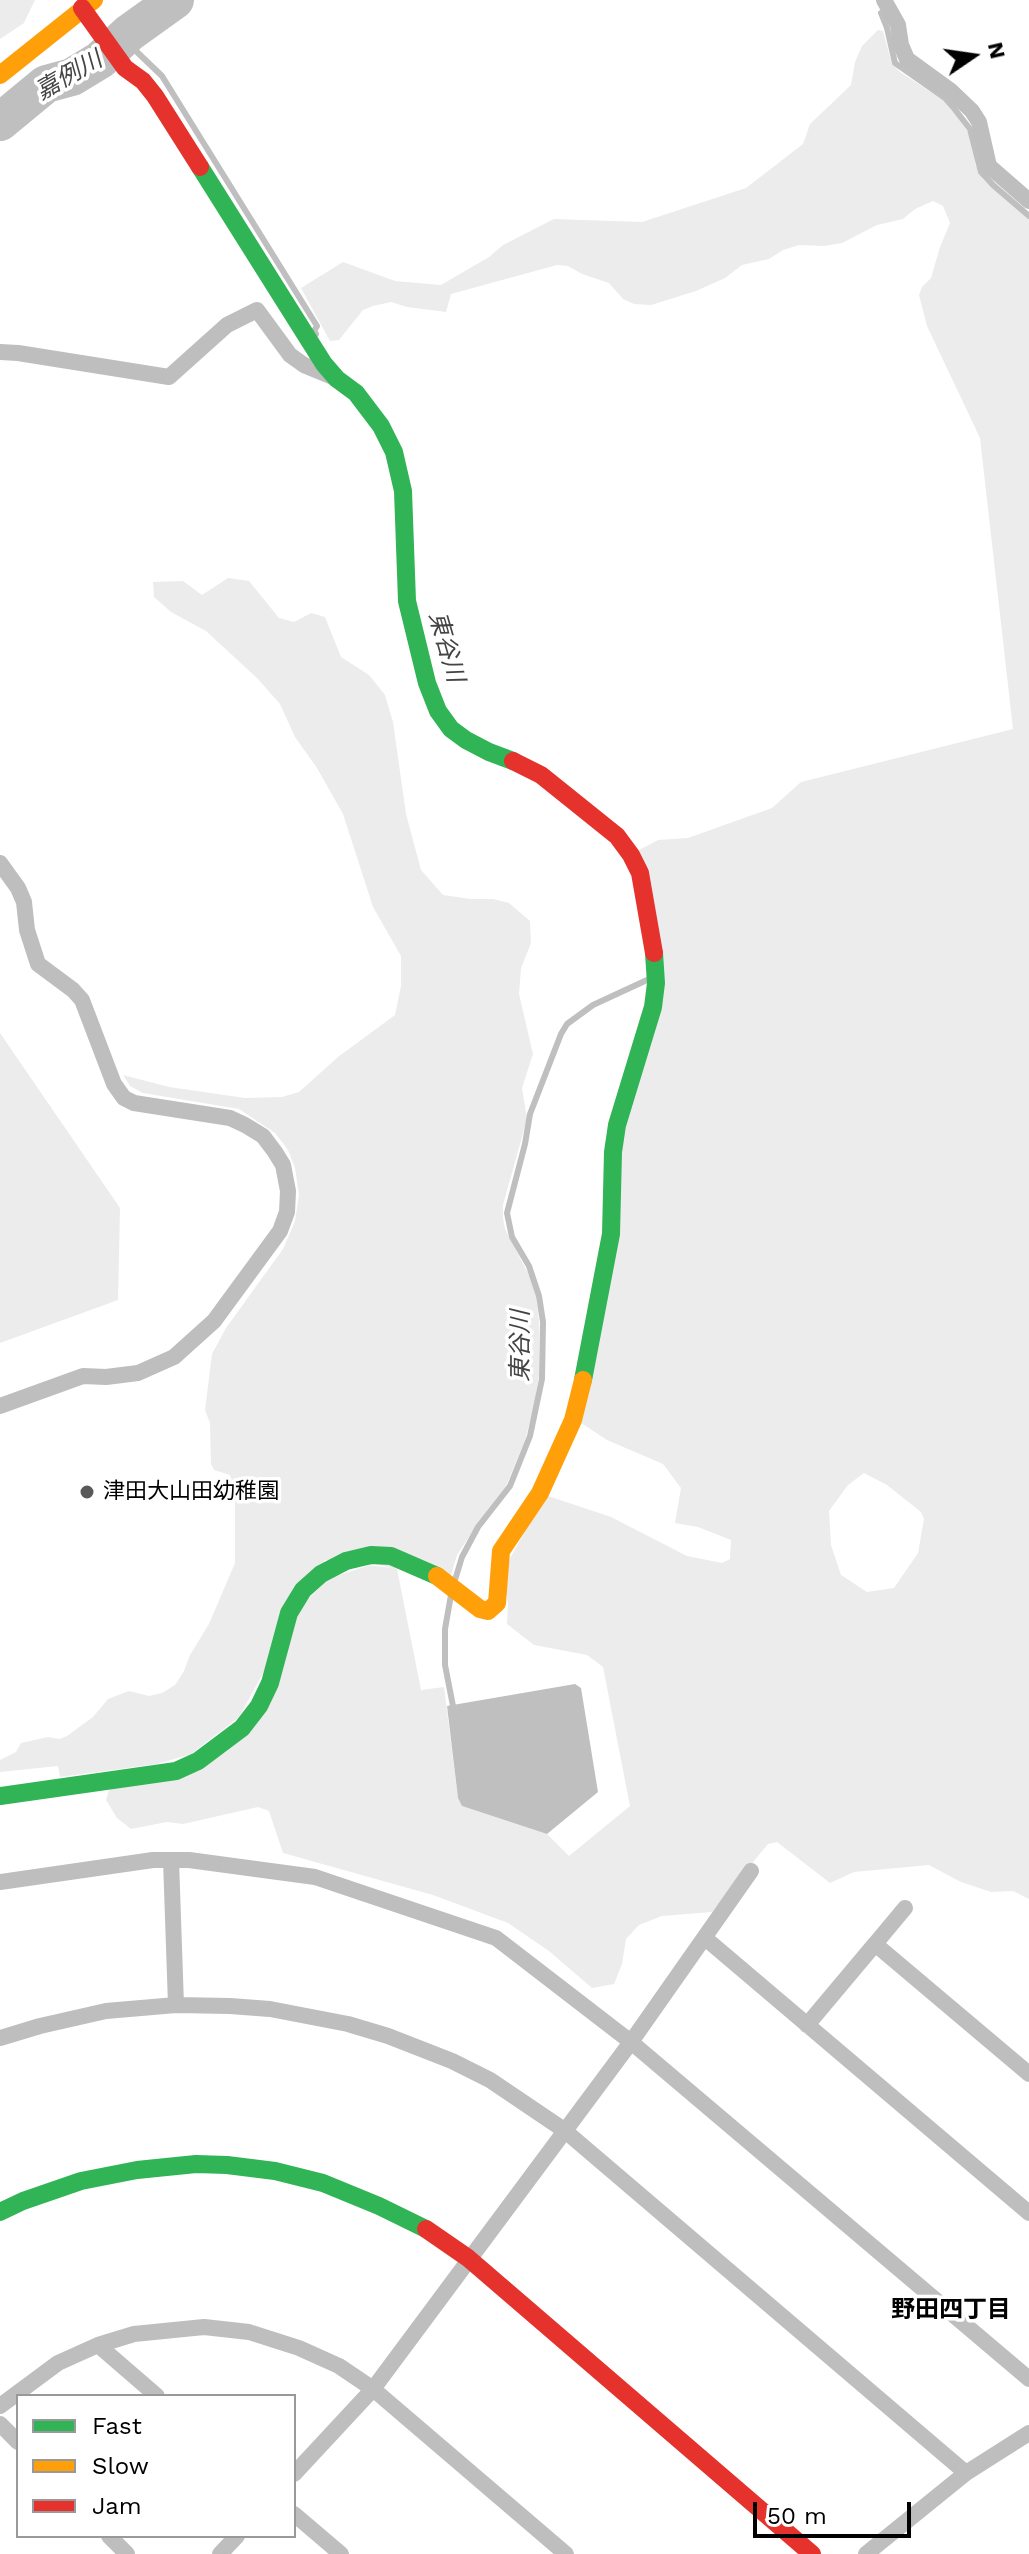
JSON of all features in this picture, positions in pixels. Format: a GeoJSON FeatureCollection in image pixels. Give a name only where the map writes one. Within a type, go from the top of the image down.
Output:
{"type":"FeatureCollection","features":[{"type":"Feature","properties":{"kind":"street"},"geometry":{"type":"LineString","coordinates":[[884,0],[898,25],[907,59],[951,91],[972,111],[979,122],[989,166],[1029,201]]}},
{"type":"Feature","properties":{"kind":"street"},"geometry":{"type":"LineString","coordinates":[[0,75],[88,4],[99,32],[125,68],[143,81],[155,96],[324,364],[356,393],[381,426],[394,452],[403,491],[407,601],[427,683],[438,711],[451,729],[466,740],[541,775],[617,836],[640,873],[654,943],[656,983],[653,1007],[617,1125],[613,1152],[611,1234],[580,1393],[573,1420],[540,1493],[501,1551],[497,1603],[488,1611],[480,1609],[439,1577],[391,1556],[371,1555],[346,1561],[321,1574],[303,1590],[289,1613],[270,1683],[259,1706],[242,1728],[198,1761],[176,1771],[0,1796]]}},
{"type":"Feature","properties":{"kind":"street"},"geometry":{"type":"LineString","coordinates":[[0,352],[169,377],[227,325],[257,310],[290,355],[304,365],[337,379]]}},
{"type":"Feature","properties":{"kind":"street"},"geometry":{"type":"LineString","coordinates":[[0,863],[24,902],[27,930],[38,964],[82,1000],[114,1084],[124,1098],[134,1103],[230,1118],[245,1125],[263,1136],[275,1152],[283,1165],[288,1191],[287,1212],[280,1231],[214,1321],[174,1357],[138,1373],[83,1376],[0,1406]]}},
{"type":"Feature","properties":{"kind":"street"},"geometry":{"type":"LineString","coordinates":[[0,1882],[153,1860],[189,1860],[315,1877],[496,1938],[631,2042],[1029,2379]]}},
{"type":"Feature","properties":{"kind":"street"},"geometry":{"type":"LineString","coordinates":[[171,1860],[176,2005]]}},
{"type":"Feature","properties":{"kind":"street"},"geometry":{"type":"LineString","coordinates":[[296,2472],[373,2389],[631,2042],[751,1871]]}},
{"type":"Feature","properties":{"kind":"street"},"geometry":{"type":"LineString","coordinates":[[807,2025],[905,1908]]}},
{"type":"Feature","properties":{"kind":"street"},"geometry":{"type":"LineString","coordinates":[[705,1938],[1029,2213]]}},
{"type":"Feature","properties":{"kind":"street"},"geometry":{"type":"LineString","coordinates":[[875,1944],[1029,2074]]}},
{"type":"Feature","properties":{"kind":"street"},"geometry":{"type":"LineString","coordinates":[[0,2038],[106,2011],[176,2005],[270,2009],[348,2024],[452,2061],[490,2080],[564,2130],[966,2473]]}},
{"type":"Feature","properties":{"kind":"street"},"geometry":{"type":"LineString","coordinates":[[0,2212],[60,2188],[110,2174],[166,2165],[238,2166],[300,2177],[342,2190],[434,2233],[468,2258],[812,2554]]}},
{"type":"Feature","properties":{"kind":"street"},"geometry":{"type":"LineString","coordinates":[[16,2394],[58,2363],[98,2345],[134,2334],[204,2327],[249,2332],[319,2356],[373,2389],[566,2554]]}},
{"type":"Feature","properties":{"kind":"street"},"geometry":{"type":"LineString","coordinates":[[98,2345],[155,2394]]}},
{"type":"Feature","properties":{"kind":"street"},"geometry":{"type":"LineString","coordinates":[[0,2424],[16,2440]]}},
{"type":"Feature","properties":{"kind":"street"},"geometry":{"type":"LineString","coordinates":[[866,2554],[966,2473],[1029,2433]]}},
{"type":"Feature","properties":{"kind":"street"},"geometry":{"type":"LineString","coordinates":[[296,2516],[341,2554]]}},
{"type":"Feature","properties":{"kind":"street"},"geometry":{"type":"LineString","coordinates":[[111,2538],[127,2554]]}},
{"type":"Feature","properties":{"kind":"street"},"geometry":{"type":"LineString","coordinates":[[220,2554],[235,2538]]}},
{"type":"Feature","properties":{"kind":"shaded area"},"geometry":{"type":"Polygon","coordinates":[[[0,0],[35,0],[24,23],[0,39],[0,0]]]}},
{"type":"Feature","properties":{"kind":"shaded area"},"geometry":{"type":"Polygon","coordinates":[[[878,30],[883,31],[892,64],[943,100],[959,117],[971,138],[976,166],[982,178],[1029,220],[1029,1899],[1013,1891],[991,1892],[961,1882],[929,1865],[854,1872],[830,1883],[777,1842],[768,1844],[712,1912],[662,1916],[639,1925],[626,1939],[622,1964],[614,1984],[592,1988],[549,1951],[508,1923],[433,1895],[283,1853],[269,1811],[258,1807],[183,1824],[167,1822],[131,1829],[117,1818],[106,1800],[109,1790],[226,1752],[301,1606],[329,1578],[374,1564],[397,1569],[421,1690],[444,1687],[458,1798],[462,1806],[547,1834],[569,1856],[630,1806],[603,1667],[587,1655],[534,1645],[507,1624],[508,1603],[503,1571],[545,1495],[611,1517],[687,1556],[722,1563],[730,1559],[731,1540],[698,1527],[675,1523],[681,1488],[663,1464],[607,1440],[578,1421],[617,1148],[650,1032],[639,850],[658,840],[688,838],[772,808],[801,782],[1013,729],[980,438],[927,326],[919,295],[931,278],[950,223],[943,206],[933,201],[915,209],[903,219],[877,225],[842,243],[799,245],[783,250],[769,259],[742,265],[725,278],[696,291],[651,305],[634,304],[623,299],[609,283],[568,266],[557,265],[451,294],[446,312],[391,302],[373,306],[363,310],[339,340],[330,341],[301,288],[343,262],[395,281],[441,285],[489,257],[503,245],[554,219],[642,222],[746,188],[803,144],[810,124],[851,85],[862,46],[878,30]],[[864,1473],[848,1485],[829,1511],[831,1545],[841,1575],[867,1592],[894,1588],[918,1553],[924,1519],[921,1512],[887,1485],[864,1473]]]}},
{"type":"Feature","properties":{"kind":"shaded area"},"geometry":{"type":"Polygon","coordinates":[[[228,578],[249,581],[279,618],[294,622],[311,613],[325,617],[341,657],[369,675],[385,695],[393,722],[406,814],[421,870],[443,895],[509,903],[530,921],[531,943],[521,968],[519,994],[533,1054],[522,1088],[527,1119],[503,1205],[503,1218],[505,1229],[532,1281],[536,1296],[539,1376],[534,1406],[525,1440],[506,1486],[457,1555],[451,1575],[325,1560],[239,1717],[191,1754],[157,1764],[60,1777],[58,1766],[0,1772],[0,1760],[16,1752],[21,1743],[67,1736],[93,1717],[108,1699],[129,1691],[149,1696],[175,1685],[209,1624],[235,1563],[235,1499],[230,1475],[214,1470],[211,1464],[210,1423],[205,1410],[212,1354],[226,1328],[283,1249],[295,1221],[299,1195],[295,1168],[288,1150],[275,1133],[239,1109],[143,1093],[130,1086],[123,1075],[169,1087],[245,1098],[282,1097],[299,1092],[338,1057],[395,1015],[401,986],[401,956],[373,907],[343,814],[295,737],[280,704],[206,631],[171,612],[154,597],[153,582],[183,581],[202,595],[228,578]]]}},
{"type":"Feature","properties":{"kind":"shaded area"},"geometry":{"type":"Polygon","coordinates":[[[0,1033],[120,1208],[118,1300],[0,1343],[0,1033]]]}},
{"type":"Feature","properties":{"kind":"shaded area"},"geometry":{"type":"Polygon","coordinates":[[[575,1684],[581,1688],[598,1792],[547,1834],[462,1806],[458,1798],[447,1706],[575,1684]]]}},
{"type":"Feature","properties":{"kind":"waterway","name":"嘉例川"},"geometry":{"type":"LineString","coordinates":[[0,122],[46,84],[72,77],[100,60],[129,33],[175,0]]}},
{"type":"Feature","properties":{"kind":"waterway"},"geometry":{"type":"LineString","coordinates":[[881,13],[895,63],[953,107],[970,129],[981,172],[1029,216]]}},
{"type":"Feature","properties":{"kind":"waterway","name":"東谷川"},"geometry":{"type":"LineString","coordinates":[[129,33],[137,52],[162,76],[317,326],[316,334]]}},
{"type":"Feature","properties":{"kind":"waterway","name":"東谷川"},"geometry":{"type":"LineString","coordinates":[[455,1580],[462,1557],[478,1527],[510,1486],[530,1436],[542,1379],[543,1322],[539,1296],[529,1266],[512,1237],[507,1213],[530,1114],[567,1024],[593,1005],[647,980]]}},
{"type":"Feature","properties":{"kind":"waterway","name":"東谷川"},"geometry":{"type":"LineString","coordinates":[[451,1595],[445,1629],[445,1665],[453,1706]]}},
{"type":"Feature","properties":{"kind":"traffic: fast"},"geometry":{"type":"LineString","coordinates":[[200,167],[324,364],[356,393],[381,426],[394,452],[403,491],[407,601],[427,683],[438,711],[451,729],[466,740],[513,761]]}},
{"type":"Feature","properties":{"kind":"traffic: fast"},"geometry":{"type":"LineString","coordinates":[[583,1380],[611,1234],[613,1152],[617,1125],[653,1007],[656,983],[654,953]]}},
{"type":"Feature","properties":{"kind":"traffic: fast"},"geometry":{"type":"LineString","coordinates":[[0,1796],[176,1771],[198,1761],[242,1728],[259,1706],[270,1683],[289,1613],[303,1590],[321,1574],[346,1561],[371,1555],[391,1556],[437,1576]]}},
{"type":"Feature","properties":{"kind":"traffic: fast"},"geometry":{"type":"LineString","coordinates":[[0,2212],[81,2181],[137,2170],[196,2164],[227,2165],[275,2171],[323,2183],[426,2229]]}},
{"type":"Feature","properties":{"kind":"traffic: slow"},"geometry":{"type":"LineString","coordinates":[[0,75],[94,0]]}},
{"type":"Feature","properties":{"kind":"traffic: slow"},"geometry":{"type":"LineString","coordinates":[[437,1576],[480,1609],[488,1611],[497,1603],[501,1551],[540,1493],[573,1420],[583,1380]]}},
{"type":"Feature","properties":{"kind":"traffic: jam"},"geometry":{"type":"LineString","coordinates":[[82,8],[125,68],[143,81],[155,96],[200,167]]}},
{"type":"Feature","properties":{"kind":"traffic: jam"},"geometry":{"type":"LineString","coordinates":[[513,761],[541,775],[617,836],[631,855],[640,873],[654,953]]}},
{"type":"Feature","properties":{"kind":"traffic: jam"},"geometry":{"type":"LineString","coordinates":[[426,2229],[468,2258],[812,2554]]}},
{"type":"Feature","properties":{"kind":"place","name":"津田大山田幼稚園"},"geometry":{"type":"Point","coordinates":[87,1492]}},
{"type":"Feature","properties":{"kind":"district","name":"野田四丁目"},"geometry":{"type":"Point","coordinates":[951,2310]}}]}
